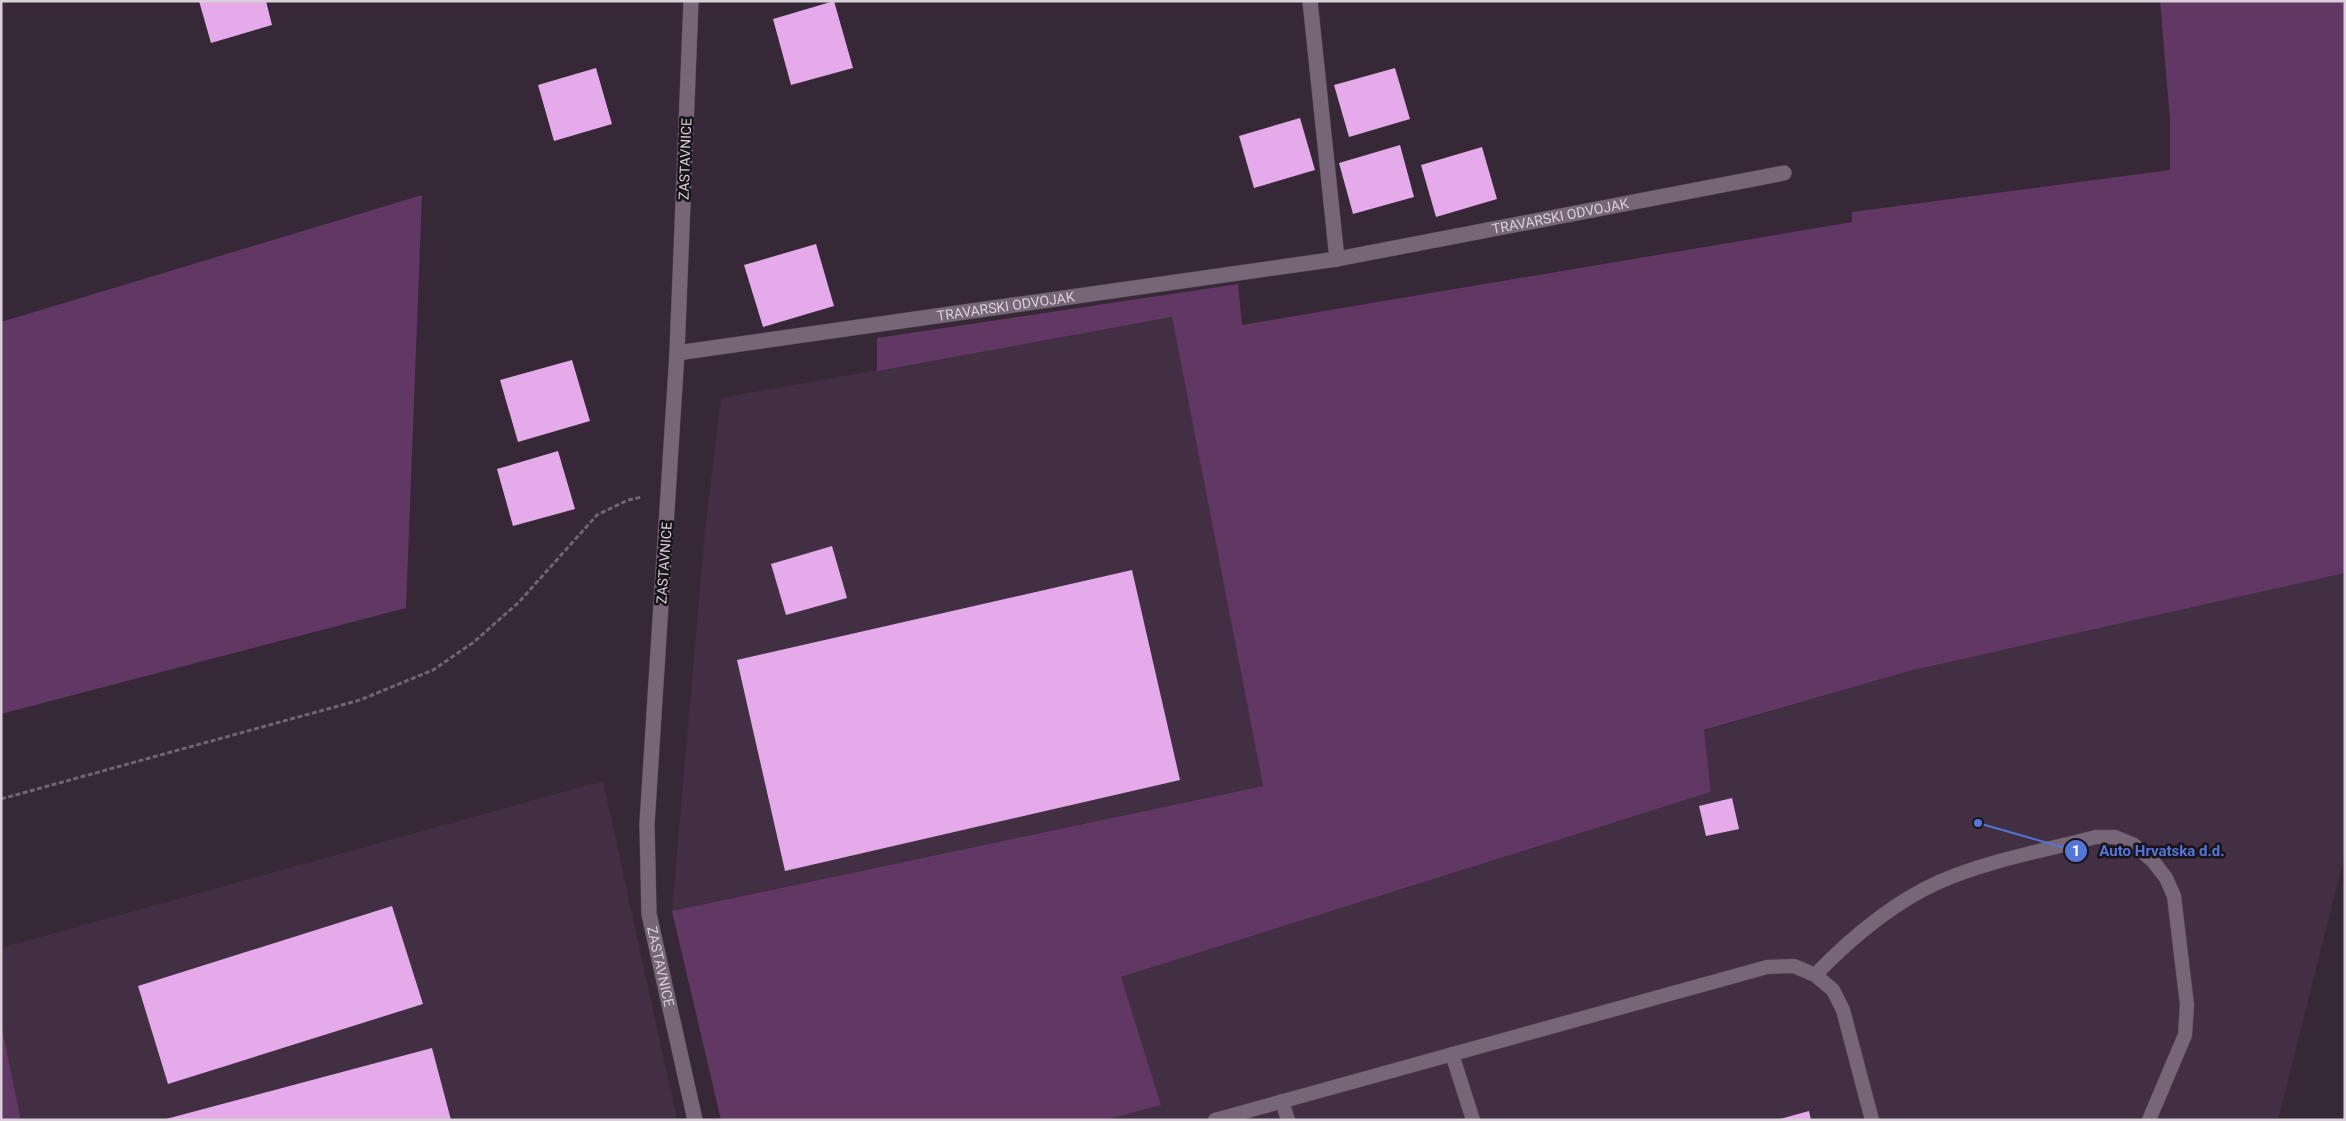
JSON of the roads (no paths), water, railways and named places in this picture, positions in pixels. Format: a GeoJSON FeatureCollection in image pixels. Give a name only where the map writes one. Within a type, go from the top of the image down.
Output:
{"type":"FeatureCollection","features":[{"type":"Feature","properties":{"kind":"street","name":"ZASTAVNICE"},"geometry":{"type":"LineString","coordinates":[[691,1],[669,492],[647,824],[649,914],[695,1120]]}},
{"type":"Feature","properties":{"kind":"street"},"geometry":{"type":"LineString","coordinates":[[1310,1],[1337,259]]}},
{"type":"Feature","properties":{"kind":"street","name":"TRAVARSKI ODVOJAK"},"geometry":{"type":"LineString","coordinates":[[676,353],[1337,259],[1784,173]]}},
{"type":"Feature","properties":{"kind":"lane"},"geometry":{"type":"LineString","coordinates":[[1815,975],[1836,952],[1910,898],[1939,882],[1977,869],[2096,837],[2115,836],[2134,845],[2153,861],[2166,878],[2174,896],[2186,995],[2185,1035],[2149,1120]]}},
{"type":"Feature","properties":{"kind":"lane"},"geometry":{"type":"LineString","coordinates":[[1215,1120],[1767,967],[1794,966],[1815,975],[1833,990],[1843,1010],[1872,1120]]}},
{"type":"Feature","properties":{"kind":"lane"},"geometry":{"type":"LineString","coordinates":[[1452,1054],[1473,1120]]}},
{"type":"Feature","properties":{"kind":"lane"},"geometry":{"type":"LineString","coordinates":[[1282,1101],[1288,1120]]}},
{"type":"Feature","properties":{"kind":"place","name":"Auto Hrvatska d.d."},"geometry":{"type":"Point","coordinates":[1978,823]}}]}
